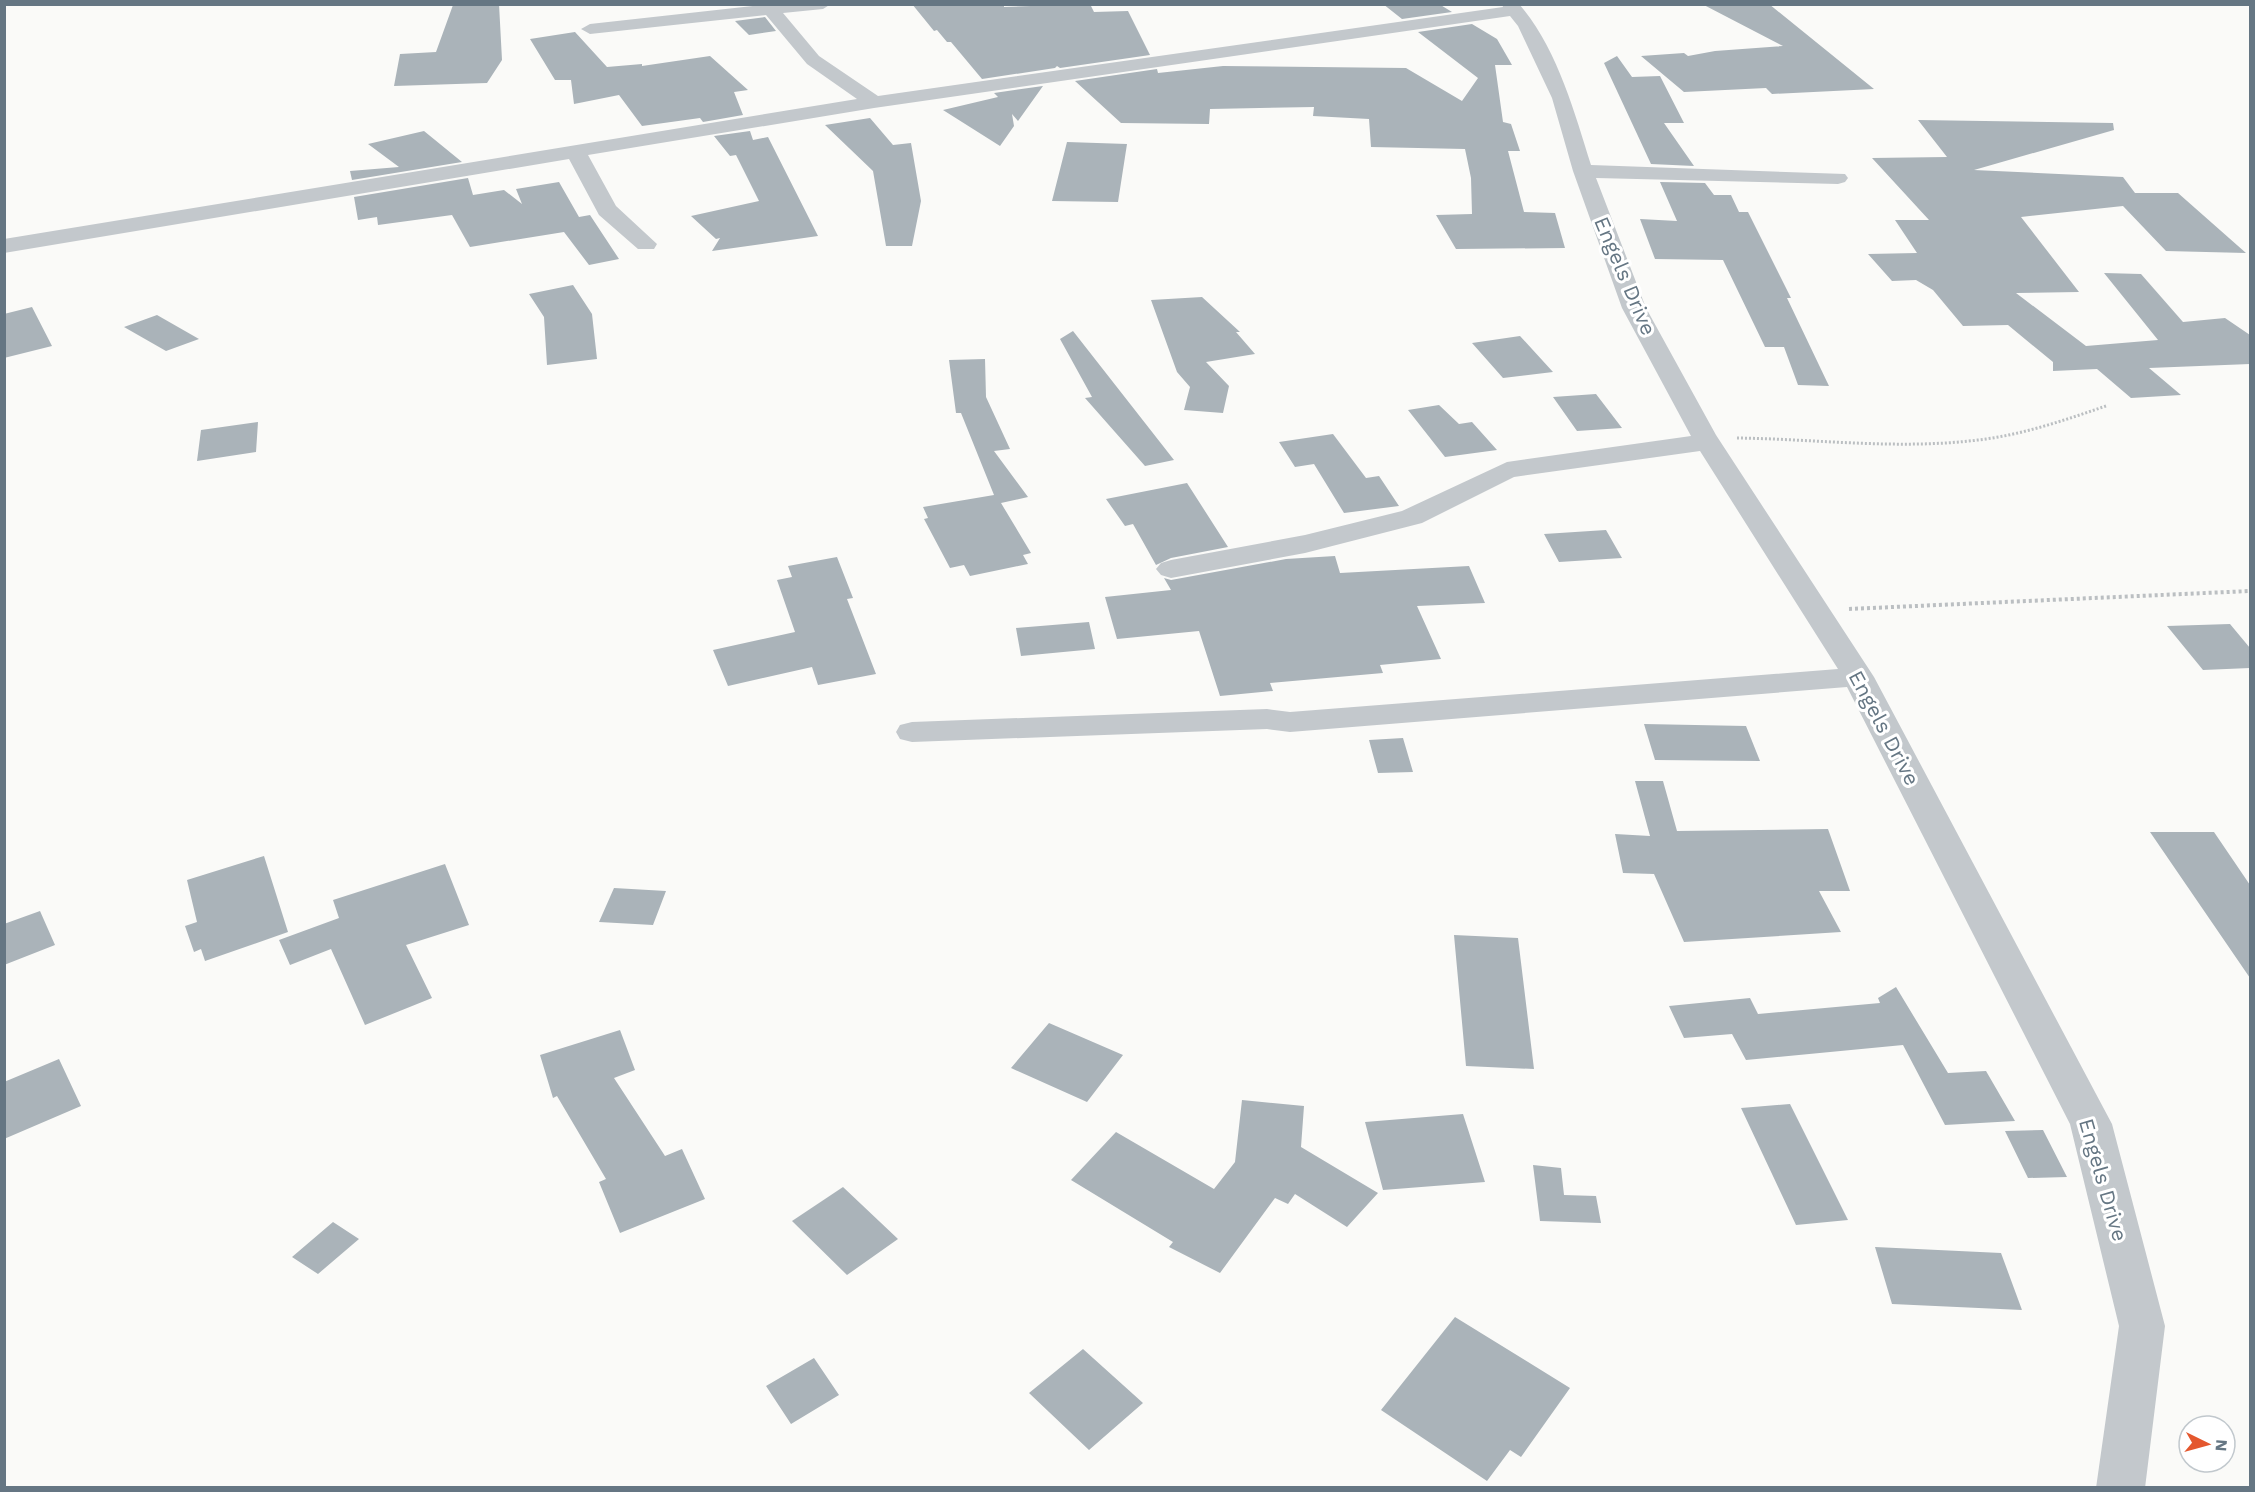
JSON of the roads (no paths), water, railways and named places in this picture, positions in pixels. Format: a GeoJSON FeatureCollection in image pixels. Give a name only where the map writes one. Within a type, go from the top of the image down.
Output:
{"type":"FeatureCollection","features":[{"type":"Feature","properties":{"kind":"street"},"geometry":{"type":"LineString","coordinates":[[590,29],[823,4]]}},
{"type":"Feature","properties":{"kind":"street"},"geometry":{"type":"LineString","coordinates":[[4,246],[874,102],[1513,7]]}},
{"type":"Feature","properties":{"kind":"street","name":"Engels Drive"},"geometry":{"type":"LineString","coordinates":[[1513,7],[1526,25],[1561,98],[1582,171],[1634,308],[1706,438],[1818,610],[1858,677],[2091,1124],[2142,1326],[2120,1488]]}},
{"type":"Feature","properties":{"kind":"street"},"geometry":{"type":"LineString","coordinates":[[772,11],[813,60],[874,102]]}},
{"type":"Feature","properties":{"kind":"street"},"geometry":{"type":"LineString","coordinates":[[575,151],[608,210],[646,244]]}},
{"type":"Feature","properties":{"kind":"street"},"geometry":{"type":"LineString","coordinates":[[1582,171],[1838,178]]}},
{"type":"Feature","properties":{"kind":"street"},"geometry":{"type":"LineString","coordinates":[[1171,569],[1305,544],[1412,517],[1507,470],[1706,438]]}},
{"type":"Feature","properties":{"kind":"street"},"geometry":{"type":"LineString","coordinates":[[912,732],[1267,718],[1290,722],[1858,677]]}}]}
